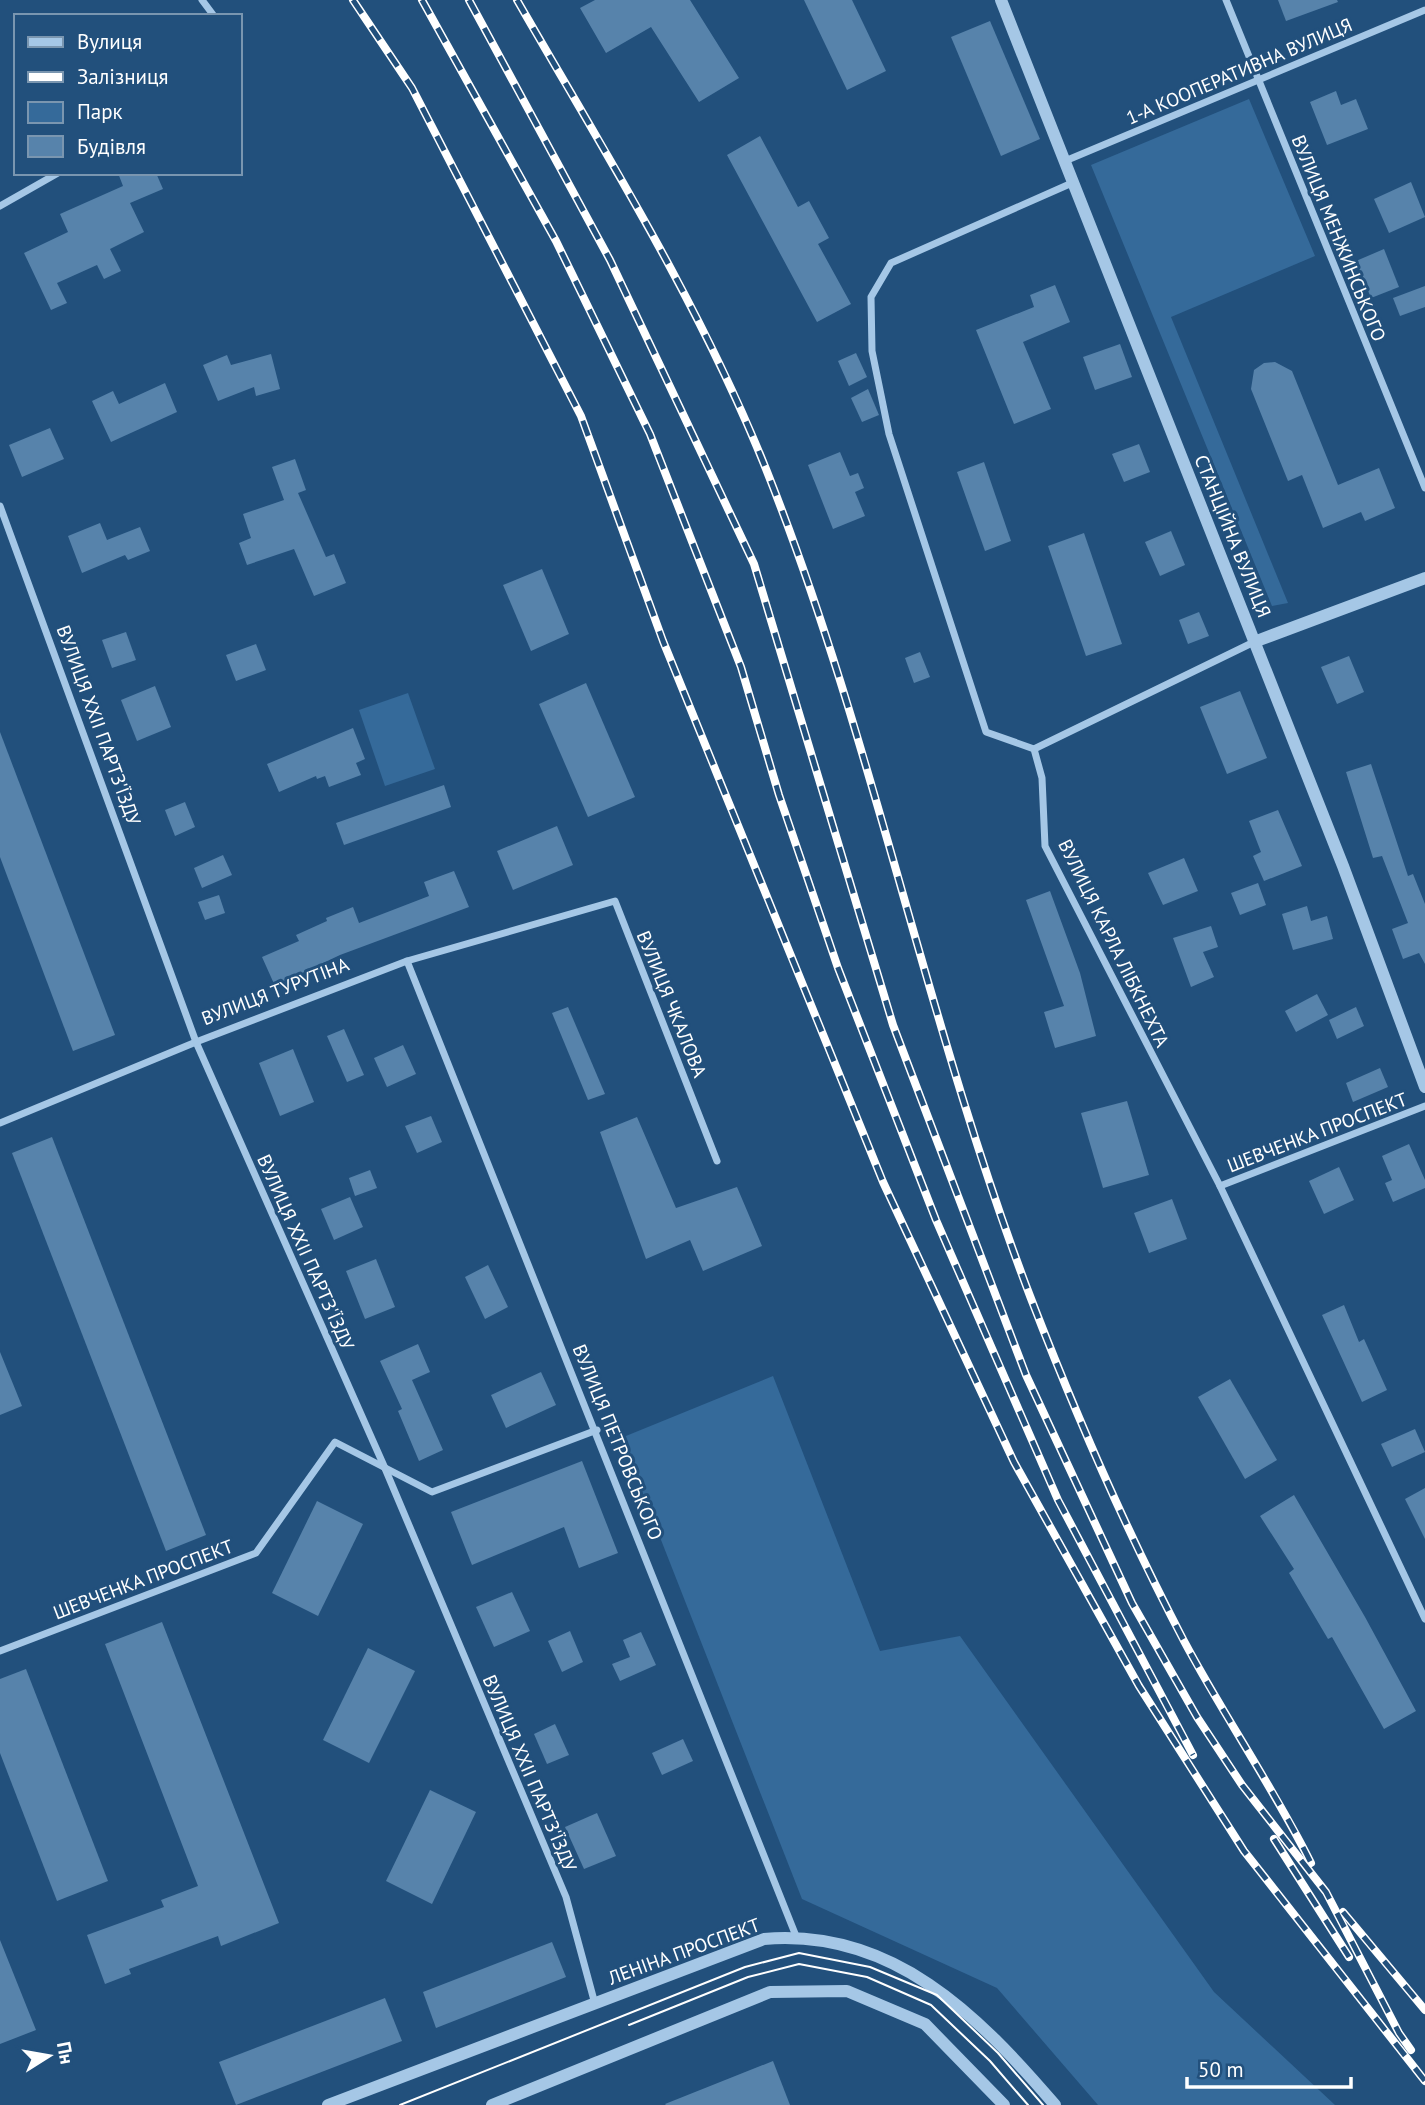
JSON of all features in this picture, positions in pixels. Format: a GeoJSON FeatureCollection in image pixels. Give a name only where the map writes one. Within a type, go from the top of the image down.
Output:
{"type":"FeatureCollection","features":[{"type":"Feature","properties":{"kind":"street","name":"СТАНЦІЙНА ВУЛИЦЯ"},"geometry":{"type":"LineString","coordinates":[[1001,0],[1254,642],[1425,1087]]}},
{"type":"Feature","properties":{"kind":"street","name":"ВУЛИЦЯ МЕНЖИНСЬКОГО"},"geometry":{"type":"LineString","coordinates":[[1226,0],[1425,488]]}},
{"type":"Feature","properties":{"kind":"street","name":"1-А КООПЕРАТИВНА ВУЛИЦЯ"},"geometry":{"type":"LineString","coordinates":[[1065,161],[1425,10]]}},
{"type":"Feature","properties":{"kind":"street"},"geometry":{"type":"LineString","coordinates":[[0,206],[54,175]]}},
{"type":"Feature","properties":{"kind":"street"},"geometry":{"type":"LineString","coordinates":[[1072,183],[891,263],[871,297],[872,351],[889,434],[986,732],[1034,750],[1254,642],[1425,578]]}},
{"type":"Feature","properties":{"kind":"street","name":"ВУЛИЦЯ XXII ПАРТЗ'ЇЗДУ"},"geometry":{"type":"LineString","coordinates":[[0,506],[9,524],[196,1042],[384,1466],[566,1897],[596,2004]]}},
{"type":"Feature","properties":{"kind":"street"},"geometry":{"type":"LineString","coordinates":[[0,527],[9,524]]}},
{"type":"Feature","properties":{"kind":"street","name":"ВУЛИЦЯ КАРЛА ЛІБКНЕХТА"},"geometry":{"type":"LineString","coordinates":[[1034,750],[1042,778],[1045,846],[1220,1186],[1425,1619]]}},
{"type":"Feature","properties":{"kind":"street","name":"ВУЛИЦЯ ЧКАЛОВА"},"geometry":{"type":"LineString","coordinates":[[570,913],[615,901],[717,1161]]}},
{"type":"Feature","properties":{"kind":"street","name":"ВУЛИЦЯ ТУРУТІНА"},"geometry":{"type":"LineString","coordinates":[[0,1123],[196,1042],[407,961],[570,913]]}},
{"type":"Feature","properties":{"kind":"street","name":"ВУЛИЦЯ ПЕТРОВСЬКОГО"},"geometry":{"type":"LineString","coordinates":[[407,961],[597,1430],[796,1936]]}},
{"type":"Feature","properties":{"kind":"street","name":"ШЕВЧЕНКА ПРОСПЕКТ"},"geometry":{"type":"LineString","coordinates":[[1220,1186],[1425,1106]]}},
{"type":"Feature","properties":{"kind":"street","name":"ШЕВЧЕНКА ПРОСПЕКТ"},"geometry":{"type":"LineString","coordinates":[[0,1651],[257,1553],[335,1442],[432,1492],[597,1430]]}},
{"type":"Feature","properties":{"kind":"street","name":"ЛЕНІНА ПРОСПЕКТ"},"geometry":{"type":"LineString","coordinates":[[328,2105],[764,1939],[796,1936],[857,1948],[939,1988],[1006,2048],[1055,2105]]}},
{"type":"Feature","properties":{"kind":"street"},"geometry":{"type":"LineString","coordinates":[[492,2105],[770,1992],[847,1991],[925,2024],[1003,2105]]}},
{"type":"Feature","properties":{"kind":"green space"},"geometry":{"type":"Polygon","coordinates":[[[1249,99],[1315,256],[1171,317],[1288,603],[1272,606],[1091,165],[1249,99]]]}},
{"type":"Feature","properties":{"kind":"green space"},"geometry":{"type":"Polygon","coordinates":[[[408,693],[435,769],[385,786],[359,710],[408,693]]]}},
{"type":"Feature","properties":{"kind":"green space"},"geometry":{"type":"Polygon","coordinates":[[[773,1376],[880,1651],[960,1636],[1214,1992],[1335,2105],[1098,2105],[997,1988],[802,1899],[621,1438],[773,1376]]]}},
{"type":"Feature","properties":{"kind":"building"},"geometry":{"type":"Polygon","coordinates":[[[595,0],[690,0],[739,78],[699,102],[651,27],[606,53],[580,8],[595,0]]]}},
{"type":"Feature","properties":{"kind":"building"},"geometry":{"type":"Polygon","coordinates":[[[804,0],[852,0],[886,71],[847,90],[804,0]]]}},
{"type":"Feature","properties":{"kind":"building"},"geometry":{"type":"Polygon","coordinates":[[[1278,0],[1337,0],[1338,2],[1286,21],[1278,0]]]}},
{"type":"Feature","properties":{"kind":"building"},"geometry":{"type":"Polygon","coordinates":[[[990,21],[1040,139],[1001,156],[951,37],[990,21]]]}},
{"type":"Feature","properties":{"kind":"building"},"geometry":{"type":"Polygon","coordinates":[[[1336,91],[1341,105],[1356,99],[1368,129],[1327,145],[1310,102],[1336,91]]]}},
{"type":"Feature","properties":{"kind":"building"},"geometry":{"type":"Polygon","coordinates":[[[760,136],[798,207],[809,201],[829,238],[818,244],[851,304],[817,322],[727,155],[760,136]]]}},
{"type":"Feature","properties":{"kind":"building"},"geometry":{"type":"Polygon","coordinates":[[[119,175],[157,175],[163,189],[130,203],[144,232],[110,249],[121,271],[104,279],[97,265],[57,283],[67,303],[51,310],[24,253],[68,232],[60,214],[123,186],[119,175]]]}},
{"type":"Feature","properties":{"kind":"building"},"geometry":{"type":"Polygon","coordinates":[[[1411,182],[1425,217],[1389,233],[1374,199],[1411,182]]]}},
{"type":"Feature","properties":{"kind":"building"},"geometry":{"type":"Polygon","coordinates":[[[1384,249],[1399,287],[1371,298],[1356,261],[1384,249]]]}},
{"type":"Feature","properties":{"kind":"building"},"geometry":{"type":"Polygon","coordinates":[[[1055,285],[1070,322],[1023,342],[1051,409],[1014,424],[976,330],[1034,307],[1030,295],[1055,285]]]}},
{"type":"Feature","properties":{"kind":"building"},"geometry":{"type":"Polygon","coordinates":[[[1425,286],[1425,307],[1400,316],[1393,298],[1425,286]]]}},
{"type":"Feature","properties":{"kind":"building"},"geometry":{"type":"Polygon","coordinates":[[[1120,344],[1132,377],[1095,390],[1083,357],[1120,344]]]}},
{"type":"Feature","properties":{"kind":"building"},"geometry":{"type":"Polygon","coordinates":[[[856,353],[867,377],[849,386],[838,361],[856,353]]]}},
{"type":"Feature","properties":{"kind":"building"},"geometry":{"type":"Polygon","coordinates":[[[271,354],[280,389],[256,396],[254,387],[218,401],[203,365],[227,355],[231,365],[271,354]]]}},
{"type":"Feature","properties":{"kind":"building"},"geometry":{"type":"Polygon","coordinates":[[[1275,362],[1292,371],[1338,485],[1379,468],[1395,508],[1365,521],[1361,512],[1323,528],[1302,475],[1288,481],[1251,389],[1254,370],[1264,363],[1275,362]]]}},
{"type":"Feature","properties":{"kind":"building"},"geometry":{"type":"Polygon","coordinates":[[[165,383],[177,412],[111,442],[92,401],[113,391],[119,404],[165,383]]]}},
{"type":"Feature","properties":{"kind":"building"},"geometry":{"type":"Polygon","coordinates":[[[868,389],[879,415],[862,422],[851,398],[868,389]]]}},
{"type":"Feature","properties":{"kind":"building"},"geometry":{"type":"Polygon","coordinates":[[[50,428],[64,459],[22,477],[9,445],[50,428]]]}},
{"type":"Feature","properties":{"kind":"building"},"geometry":{"type":"Polygon","coordinates":[[[1139,444],[1150,472],[1124,482],[1112,454],[1139,444]]]}},
{"type":"Feature","properties":{"kind":"building"},"geometry":{"type":"Polygon","coordinates":[[[840,452],[850,476],[858,473],[864,488],[855,492],[865,516],[833,529],[808,465],[840,452]]]}},
{"type":"Feature","properties":{"kind":"building"},"geometry":{"type":"Polygon","coordinates":[[[295,459],[306,490],[298,493],[326,557],[334,554],[346,583],[314,596],[294,549],[247,565],[239,543],[251,538],[243,514],[284,500],[272,467],[295,459]]]}},
{"type":"Feature","properties":{"kind":"building"},"geometry":{"type":"Polygon","coordinates":[[[984,462],[1011,541],[985,551],[957,472],[984,462]]]}},
{"type":"Feature","properties":{"kind":"building"},"geometry":{"type":"Polygon","coordinates":[[[100,523],[107,540],[140,527],[150,551],[128,560],[125,555],[82,573],[68,536],[100,523]]]}},
{"type":"Feature","properties":{"kind":"building"},"geometry":{"type":"Polygon","coordinates":[[[1171,531],[1185,565],[1160,576],[1145,542],[1171,531]]]}},
{"type":"Feature","properties":{"kind":"building"},"geometry":{"type":"Polygon","coordinates":[[[1084,533],[1122,644],[1086,656],[1048,546],[1084,533]]]}},
{"type":"Feature","properties":{"kind":"building"},"geometry":{"type":"Polygon","coordinates":[[[542,569],[569,634],[531,651],[503,585],[542,569]]]}},
{"type":"Feature","properties":{"kind":"building"},"geometry":{"type":"Polygon","coordinates":[[[1199,612],[1209,636],[1188,644],[1179,620],[1199,612]]]}},
{"type":"Feature","properties":{"kind":"building"},"geometry":{"type":"Polygon","coordinates":[[[126,632],[136,660],[112,668],[102,640],[126,632]]]}},
{"type":"Feature","properties":{"kind":"building"},"geometry":{"type":"Polygon","coordinates":[[[256,644],[266,670],[236,681],[226,655],[256,644]]]}},
{"type":"Feature","properties":{"kind":"building"},"geometry":{"type":"Polygon","coordinates":[[[920,652],[930,677],[914,683],[905,658],[920,652]]]}},
{"type":"Feature","properties":{"kind":"building"},"geometry":{"type":"Polygon","coordinates":[[[1349,656],[1364,692],[1337,704],[1321,667],[1349,656]]]}},
{"type":"Feature","properties":{"kind":"building"},"geometry":{"type":"Polygon","coordinates":[[[586,683],[635,797],[588,817],[539,704],[586,683]]]}},
{"type":"Feature","properties":{"kind":"building"},"geometry":{"type":"Polygon","coordinates":[[[155,686],[171,727],[137,741],[121,700],[155,686]]]}},
{"type":"Feature","properties":{"kind":"building"},"geometry":{"type":"Polygon","coordinates":[[[1240,691],[1267,758],[1227,774],[1200,707],[1240,691]]]}},
{"type":"Feature","properties":{"kind":"building"},"geometry":{"type":"Polygon","coordinates":[[[353,728],[365,759],[356,763],[361,775],[329,787],[325,776],[317,779],[316,776],[279,792],[267,764],[353,728]]]}},
{"type":"Feature","properties":{"kind":"building"},"geometry":{"type":"Polygon","coordinates":[[[0,732],[115,1035],[73,1051],[0,857],[0,732]]]}},
{"type":"Feature","properties":{"kind":"building"},"geometry":{"type":"Polygon","coordinates":[[[1371,764],[1408,876],[1413,874],[1425,904],[1425,964],[1419,953],[1403,959],[1392,929],[1408,923],[1382,856],[1373,858],[1346,772],[1371,764]]]}},
{"type":"Feature","properties":{"kind":"building"},"geometry":{"type":"Polygon","coordinates":[[[444,785],[451,807],[344,845],[336,823],[444,785]]]}},
{"type":"Feature","properties":{"kind":"building"},"geometry":{"type":"Polygon","coordinates":[[[185,802],[195,827],[175,836],[165,810],[185,802]]]}},
{"type":"Feature","properties":{"kind":"building"},"geometry":{"type":"Polygon","coordinates":[[[1278,810],[1302,866],[1264,881],[1253,856],[1261,852],[1249,821],[1278,810]]]}},
{"type":"Feature","properties":{"kind":"building"},"geometry":{"type":"Polygon","coordinates":[[[557,826],[573,865],[513,890],[497,851],[557,826]]]}},
{"type":"Feature","properties":{"kind":"building"},"geometry":{"type":"Polygon","coordinates":[[[223,855],[232,875],[202,888],[194,868],[223,855]]]}},
{"type":"Feature","properties":{"kind":"building"},"geometry":{"type":"Polygon","coordinates":[[[1184,858],[1198,891],[1163,905],[1148,873],[1184,858]]]}},
{"type":"Feature","properties":{"kind":"building"},"geometry":{"type":"Polygon","coordinates":[[[454,871],[469,907],[340,955],[275,986],[262,957],[299,941],[296,935],[353,907],[359,923],[429,896],[424,882],[454,871]]]}},
{"type":"Feature","properties":{"kind":"building"},"geometry":{"type":"Polygon","coordinates":[[[1258,883],[1266,905],[1240,915],[1231,893],[1258,883]]]}},
{"type":"Feature","properties":{"kind":"building"},"geometry":{"type":"Polygon","coordinates":[[[1050,891],[1080,973],[1096,1036],[1055,1048],[1044,1012],[1064,1006],[1026,900],[1050,891]]]}},
{"type":"Feature","properties":{"kind":"building"},"geometry":{"type":"Polygon","coordinates":[[[219,895],[225,913],[205,920],[198,902],[219,895]]]}},
{"type":"Feature","properties":{"kind":"building"},"geometry":{"type":"Polygon","coordinates":[[[1307,906],[1311,921],[1327,916],[1333,939],[1293,950],[1282,914],[1307,906]]]}},
{"type":"Feature","properties":{"kind":"building"},"geometry":{"type":"Polygon","coordinates":[[[1211,926],[1218,947],[1203,952],[1214,977],[1191,987],[1173,938],[1211,926]]]}},
{"type":"Feature","properties":{"kind":"building"},"geometry":{"type":"Polygon","coordinates":[[[1317,994],[1328,1015],[1296,1032],[1285,1011],[1317,994]]]}},
{"type":"Feature","properties":{"kind":"building"},"geometry":{"type":"Polygon","coordinates":[[[568,1007],[605,1094],[588,1100],[552,1013],[568,1007]]]}},
{"type":"Feature","properties":{"kind":"building"},"geometry":{"type":"Polygon","coordinates":[[[1356,1007],[1364,1026],[1337,1039],[1329,1020],[1356,1007]]]}},
{"type":"Feature","properties":{"kind":"building"},"geometry":{"type":"Polygon","coordinates":[[[344,1029],[364,1075],[347,1082],[327,1036],[344,1029]]]}},
{"type":"Feature","properties":{"kind":"building"},"geometry":{"type":"Polygon","coordinates":[[[403,1045],[416,1074],[387,1087],[374,1058],[403,1045]]]}},
{"type":"Feature","properties":{"kind":"building"},"geometry":{"type":"Polygon","coordinates":[[[293,1049],[314,1102],[280,1116],[259,1063],[293,1049]]]}},
{"type":"Feature","properties":{"kind":"building"},"geometry":{"type":"Polygon","coordinates":[[[1380,1068],[1388,1087],[1353,1102],[1346,1083],[1380,1068]]]}},
{"type":"Feature","properties":{"kind":"building"},"geometry":{"type":"Polygon","coordinates":[[[1127,1101],[1149,1175],[1103,1188],[1081,1113],[1127,1101]]]}},
{"type":"Feature","properties":{"kind":"building"},"geometry":{"type":"Polygon","coordinates":[[[431,1116],[442,1142],[417,1153],[405,1126],[431,1116]]]}},
{"type":"Feature","properties":{"kind":"building"},"geometry":{"type":"Polygon","coordinates":[[[637,1117],[676,1208],[737,1187],[762,1246],[703,1271],[690,1240],[646,1259],[600,1132],[637,1117]]]}},
{"type":"Feature","properties":{"kind":"building"},"geometry":{"type":"Polygon","coordinates":[[[52,1137],[206,1535],[166,1551],[12,1153],[52,1137]]]}},
{"type":"Feature","properties":{"kind":"building"},"geometry":{"type":"Polygon","coordinates":[[[1409,1144],[1425,1180],[1425,1188],[1393,1202],[1385,1183],[1392,1180],[1382,1156],[1409,1144]]]}},
{"type":"Feature","properties":{"kind":"building"},"geometry":{"type":"Polygon","coordinates":[[[1339,1167],[1354,1200],[1324,1214],[1309,1181],[1339,1167]]]}},
{"type":"Feature","properties":{"kind":"building"},"geometry":{"type":"Polygon","coordinates":[[[370,1170],[377,1188],[355,1196],[349,1178],[370,1170]]]}},
{"type":"Feature","properties":{"kind":"building"},"geometry":{"type":"Polygon","coordinates":[[[350,1197],[363,1227],[334,1240],[321,1209],[350,1197]]]}},
{"type":"Feature","properties":{"kind":"building"},"geometry":{"type":"Polygon","coordinates":[[[1172,1199],[1187,1239],[1149,1253],[1134,1213],[1172,1199]]]}},
{"type":"Feature","properties":{"kind":"building"},"geometry":{"type":"Polygon","coordinates":[[[376,1259],[395,1307],[365,1319],[346,1271],[376,1259]]]}},
{"type":"Feature","properties":{"kind":"building"},"geometry":{"type":"Polygon","coordinates":[[[488,1265],[508,1307],[485,1319],[465,1277],[488,1265]]]}},
{"type":"Feature","properties":{"kind":"building"},"geometry":{"type":"Polygon","coordinates":[[[1344,1305],[1359,1342],[1364,1339],[1387,1390],[1362,1402],[1322,1315],[1344,1305]]]}},
{"type":"Feature","properties":{"kind":"building"},"geometry":{"type":"Polygon","coordinates":[[[418,1344],[430,1372],[412,1380],[443,1450],[419,1461],[398,1411],[402,1409],[380,1361],[418,1344]]]}},
{"type":"Feature","properties":{"kind":"building"},"geometry":{"type":"Polygon","coordinates":[[[0,1352],[22,1406],[0,1415],[0,1352]]]}},
{"type":"Feature","properties":{"kind":"building"},"geometry":{"type":"Polygon","coordinates":[[[541,1372],[556,1405],[506,1428],[491,1395],[541,1372]]]}},
{"type":"Feature","properties":{"kind":"building"},"geometry":{"type":"Polygon","coordinates":[[[1230,1379],[1277,1460],[1245,1479],[1198,1397],[1230,1379]]]}},
{"type":"Feature","properties":{"kind":"building"},"geometry":{"type":"Polygon","coordinates":[[[1415,1429],[1425,1452],[1392,1467],[1381,1444],[1415,1429]]]}},
{"type":"Feature","properties":{"kind":"building"},"geometry":{"type":"Polygon","coordinates":[[[582,1461],[618,1553],[579,1568],[564,1527],[472,1565],[451,1512],[582,1461]]]}},
{"type":"Feature","properties":{"kind":"building"},"geometry":{"type":"Polygon","coordinates":[[[1425,1488],[1425,1539],[1405,1499],[1425,1488]]]}},
{"type":"Feature","properties":{"kind":"building"},"geometry":{"type":"Polygon","coordinates":[[[1294,1495],[1416,1711],[1384,1729],[1332,1637],[1328,1639],[1289,1573],[1294,1569],[1260,1516],[1294,1495]]]}},
{"type":"Feature","properties":{"kind":"building"},"geometry":{"type":"Polygon","coordinates":[[[317,1501],[363,1524],[318,1616],[272,1593],[317,1501]]]}},
{"type":"Feature","properties":{"kind":"building"},"geometry":{"type":"Polygon","coordinates":[[[512,1592],[530,1631],[494,1647],[476,1607],[512,1592]]]}},
{"type":"Feature","properties":{"kind":"building"},"geometry":{"type":"Polygon","coordinates":[[[162,1622],[279,1923],[221,1946],[218,1936],[129,1969],[131,1974],[105,1984],[87,1935],[164,1907],[161,1900],[198,1886],[105,1644],[162,1622]]]}},
{"type":"Feature","properties":{"kind":"building"},"geometry":{"type":"Polygon","coordinates":[[[570,1631],[583,1662],[562,1672],[548,1641],[570,1631]]]}},
{"type":"Feature","properties":{"kind":"building"},"geometry":{"type":"Polygon","coordinates":[[[641,1632],[656,1665],[620,1681],[612,1664],[630,1657],[623,1640],[641,1632]]]}},
{"type":"Feature","properties":{"kind":"building"},"geometry":{"type":"Polygon","coordinates":[[[368,1648],[415,1671],[369,1763],[323,1740],[368,1648]]]}},
{"type":"Feature","properties":{"kind":"building"},"geometry":{"type":"Polygon","coordinates":[[[26,1669],[108,1881],[57,1901],[0,1753],[0,1679],[26,1669]]]}},
{"type":"Feature","properties":{"kind":"building"},"geometry":{"type":"Polygon","coordinates":[[[555,1724],[569,1755],[547,1764],[534,1734],[555,1724]]]}},
{"type":"Feature","properties":{"kind":"building"},"geometry":{"type":"Polygon","coordinates":[[[683,1739],[693,1761],[662,1775],[652,1753],[683,1739]]]}},
{"type":"Feature","properties":{"kind":"building"},"geometry":{"type":"Polygon","coordinates":[[[430,1790],[476,1812],[432,1904],[386,1881],[430,1790]]]}},
{"type":"Feature","properties":{"kind":"building"},"geometry":{"type":"Polygon","coordinates":[[[597,1813],[616,1856],[584,1869],[565,1827],[597,1813]]]}},
{"type":"Feature","properties":{"kind":"building"},"geometry":{"type":"Polygon","coordinates":[[[0,1940],[36,2030],[0,2044],[0,1940]]]}},
{"type":"Feature","properties":{"kind":"building"},"geometry":{"type":"Polygon","coordinates":[[[552,1942],[566,1977],[436,2028],[423,1992],[552,1942]]]}},
{"type":"Feature","properties":{"kind":"building"},"geometry":{"type":"Polygon","coordinates":[[[385,1998],[402,2041],[236,2105],[219,2062],[385,1998]]]}},
{"type":"Feature","properties":{"kind":"building"},"geometry":{"type":"Polygon","coordinates":[[[773,2061],[790,2105],[665,2104],[773,2061]]]}},
{"type":"Feature","properties":{"kind":"tram line"},"geometry":{"type":"LineString","coordinates":[[400,2105],[745,1967],[799,1953],[870,1967],[937,1995],[998,2053],[1043,2105]]}},
{"type":"Feature","properties":{"kind":"tram line"},"geometry":{"type":"LineString","coordinates":[[629,2025],[748,1977],[799,1964],[867,1977],[931,2005],[990,2061],[1028,2105]]}},
{"type":"Feature","properties":{"kind":"railway"},"geometry":{"type":"LineString","coordinates":[[353,0],[412,88],[581,416],[663,641],[883,1182],[1014,1462],[1139,1686],[1244,1851],[1425,2081]]}},
{"type":"Feature","properties":{"kind":"railway"},"geometry":{"type":"LineString","coordinates":[[422,0],[556,241],[650,434],[741,667],[779,795],[838,968],[936,1220],[1058,1500],[1193,1755]]}},
{"type":"Feature","properties":{"kind":"railway"},"geometry":{"type":"LineString","coordinates":[[469,0],[610,260],[754,564],[893,1025],[1026,1375],[1132,1603],[1197,1717],[1242,1785],[1326,1892],[1399,2033],[1411,2050]]}},
{"type":"Feature","properties":{"kind":"railway"},"geometry":{"type":"LineString","coordinates":[[517,0],[681,288],[712,348],[766,469],[838,674],[929,987],[993,1194],[1047,1340],[1102,1471],[1184,1641],[1311,1863]]}},
{"type":"Feature","properties":{"kind":"railway"},"geometry":{"type":"LineString","coordinates":[[1274,1839],[1349,1957]]}},
{"type":"Feature","properties":{"kind":"railway"},"geometry":{"type":"LineString","coordinates":[[1343,1912],[1425,2010]]}}]}
